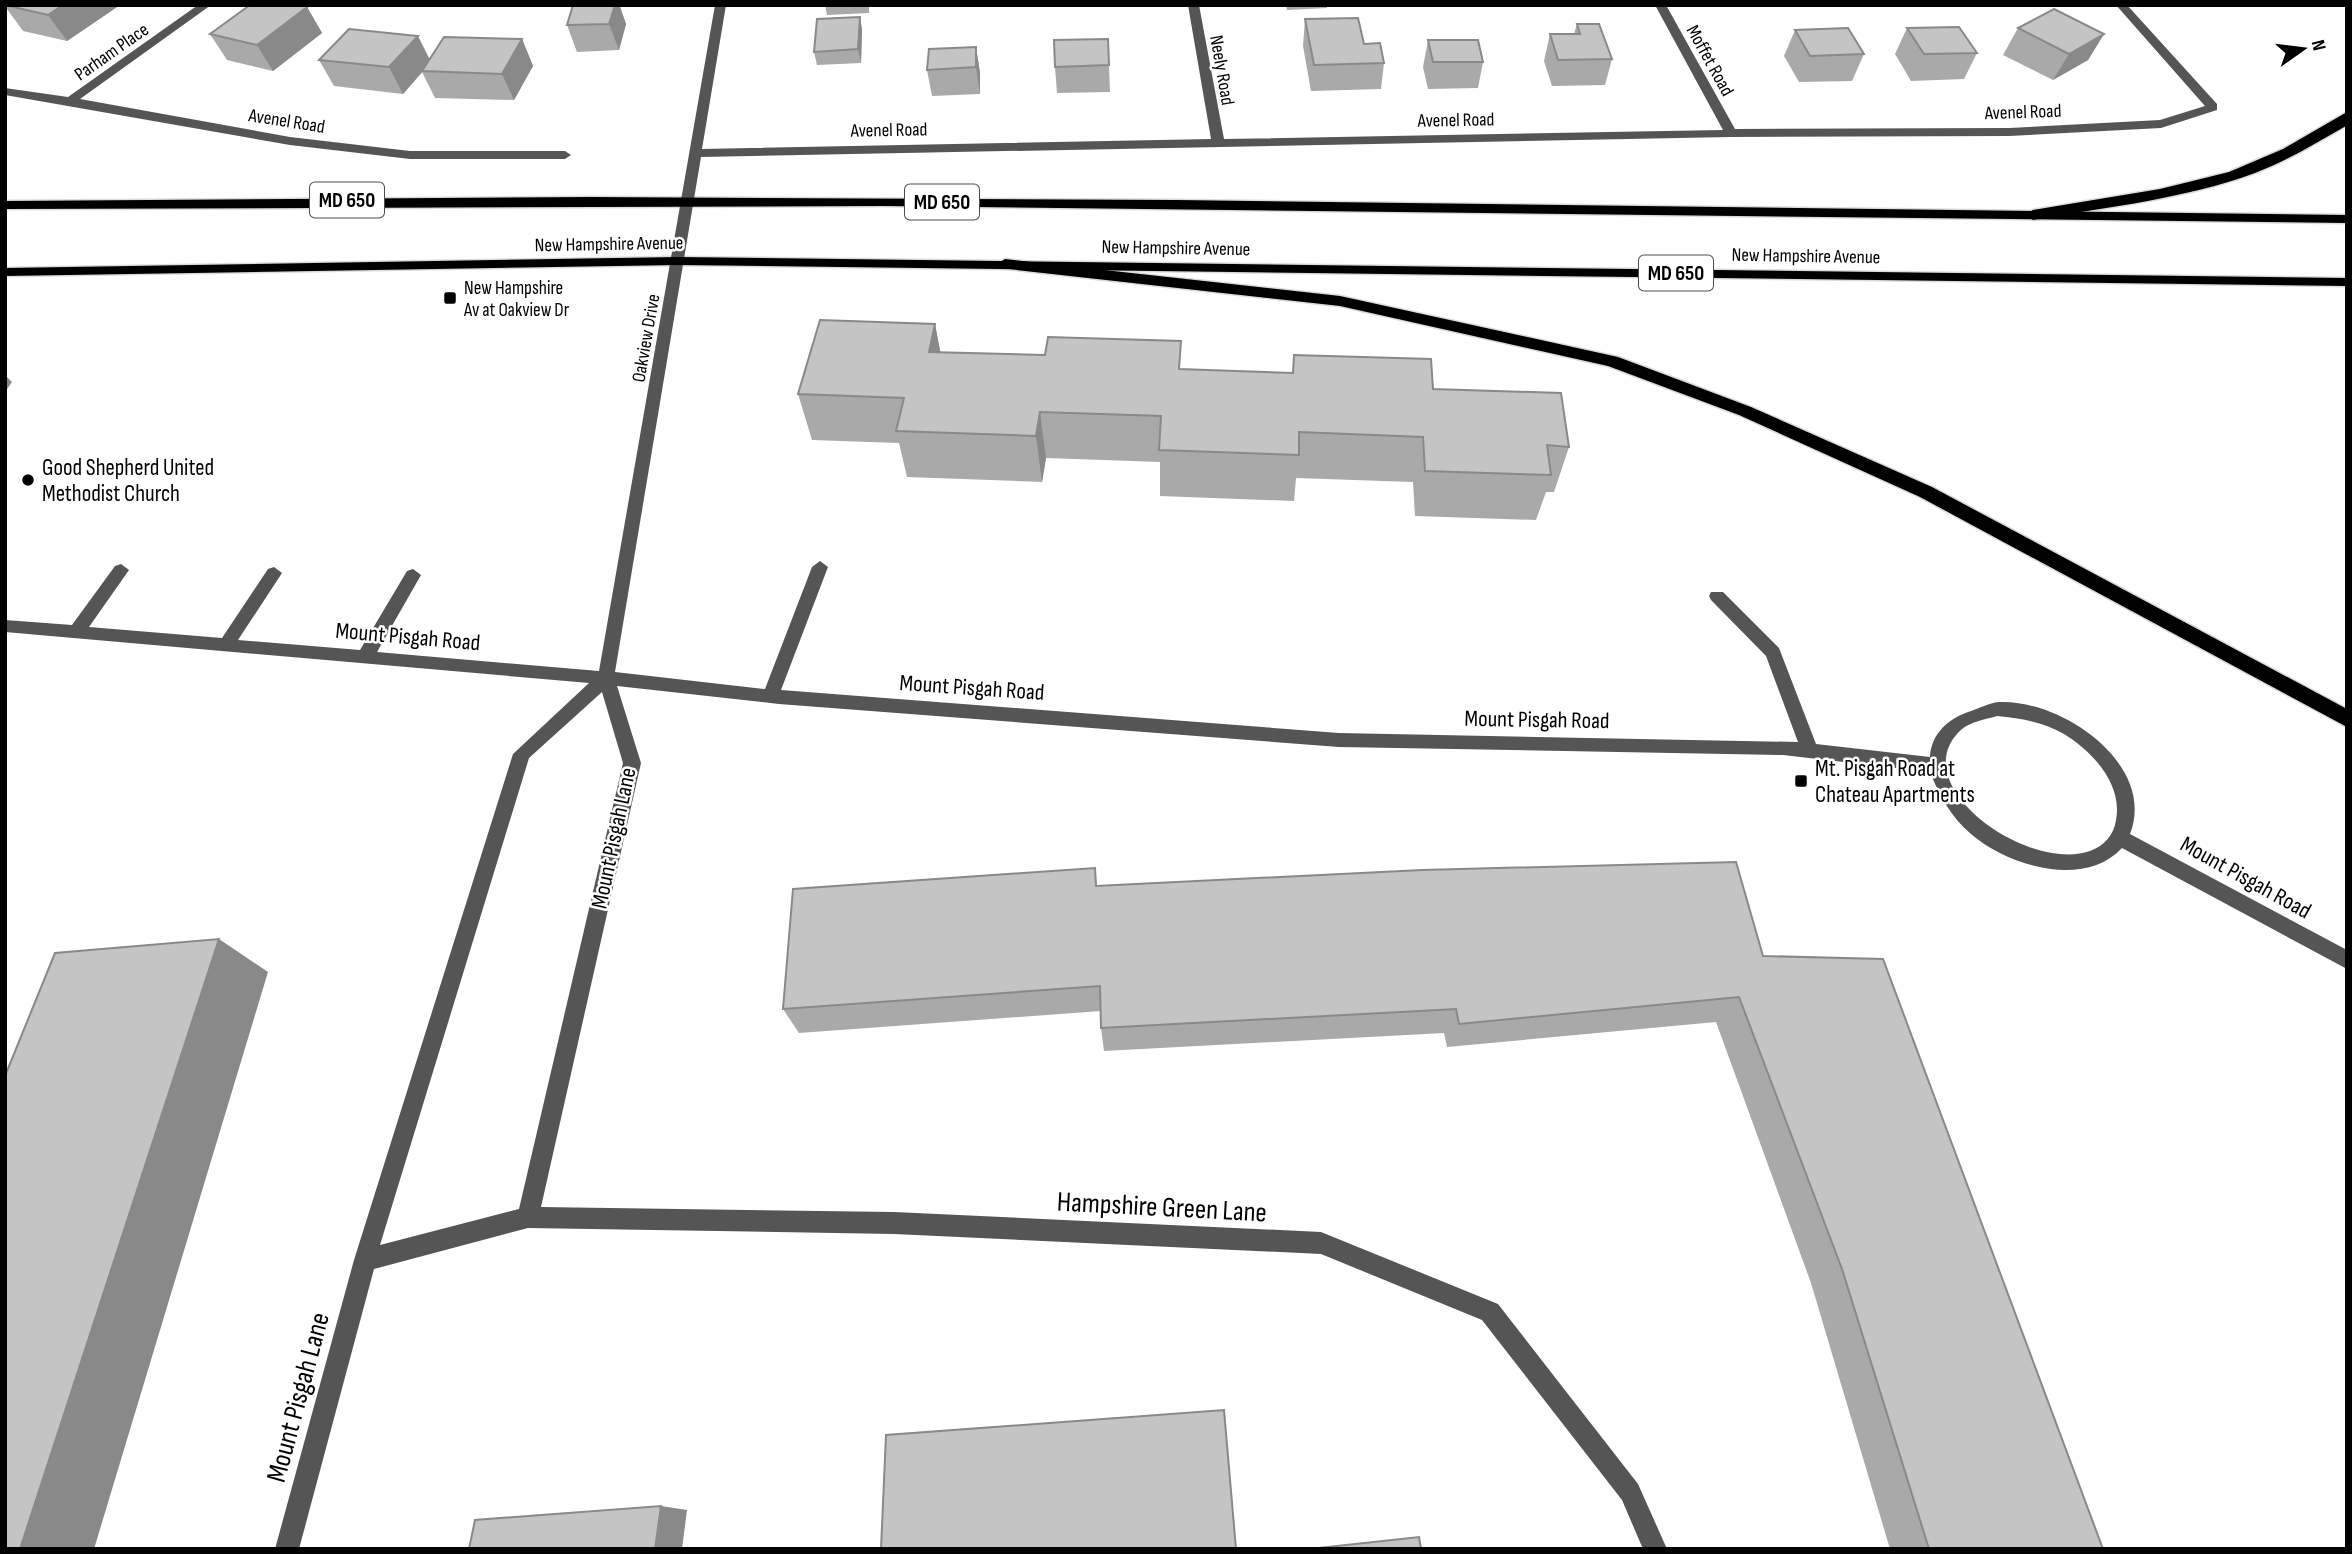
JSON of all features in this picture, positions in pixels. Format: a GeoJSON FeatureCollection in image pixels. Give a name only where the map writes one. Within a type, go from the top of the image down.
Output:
{"type":"FeatureCollection","features":[{"type":"Feature","properties":{"kind":"highway"},"geometry":{"type":"LineString","coordinates":[[2033,215],[2160,194],[2236,175],[2285,155],[2340,123],[2347,116]]}},
{"type":"Feature","properties":{"kind":"highway"},"geometry":{"type":"LineString","coordinates":[[1005,264],[1340,301],[1612,361],[1745,411],[1926,492],[2347,719]]}},
{"type":"Feature","properties":{"kind":"main road","name":"New Hampshire Avenue"},"geometry":{"type":"LineString","coordinates":[[5,205],[379,200],[688,200],[2347,219]]}},
{"type":"Feature","properties":{"kind":"main road","name":"New Hampshire Avenue"},"geometry":{"type":"LineString","coordinates":[[5,272],[678,261],[2347,282]]}},
{"type":"Feature","properties":{"kind":"street","name":"Parham Place"},"geometry":{"type":"LineString","coordinates":[[70,100],[206,5]]}},
{"type":"Feature","properties":{"kind":"street","name":"Oakview Drive"},"geometry":{"type":"LineString","coordinates":[[606,678],[721,5]]}},
{"type":"Feature","properties":{"kind":"street","name":"Neely Road"},"geometry":{"type":"LineString","coordinates":[[1193,5],[1218,142]]}},
{"type":"Feature","properties":{"kind":"street","name":"Moffet Road"},"geometry":{"type":"LineString","coordinates":[[1660,5],[1731,133]]}},
{"type":"Feature","properties":{"kind":"street","name":"Avenel Road"},"geometry":{"type":"LineString","coordinates":[[696,153],[1731,133],[2009,132],[2161,124],[2213,107],[2121,5]]}},
{"type":"Feature","properties":{"kind":"street","name":"Avenel Road"},"geometry":{"type":"LineString","coordinates":[[5,91],[70,100],[290,141],[410,155],[565,155]]}},
{"type":"Feature","properties":{"kind":"street"},"geometry":{"type":"LineString","coordinates":[[770,696],[820,567]]}},
{"type":"Feature","properties":{"kind":"street"},"geometry":{"type":"LineString","coordinates":[[76,632],[121,570]]}},
{"type":"Feature","properties":{"kind":"street"},"geometry":{"type":"LineString","coordinates":[[226,645],[274,573]]}},
{"type":"Feature","properties":{"kind":"street"},"geometry":{"type":"LineString","coordinates":[[365,657],[414,575]]}},
{"type":"Feature","properties":{"kind":"street"},"geometry":{"type":"LineString","coordinates":[[1717,596],[1773,653],[1809,750]]}},
{"type":"Feature","properties":{"kind":"street","name":"Mount Pisgah Road"},"geometry":{"type":"LineString","coordinates":[[5,626],[606,678],[770,696],[1339,740],[1809,750],[1937,765]]}},
{"type":"Feature","properties":{"kind":"street","name":"Mount Pisgah Lane"},"geometry":{"type":"LineString","coordinates":[[287,1549],[365,1260],[522,754],[606,678],[632,763],[528,1217]]}},
{"type":"Feature","properties":{"kind":"street"},"geometry":{"type":"LineString","coordinates":[[1997,709],[2042,717],[2076,733],[2104,756],[2122,784],[2129,813],[2121,838],[2101,856],[2071,863],[2034,859],[1998,845],[1967,822],[1945,794],[1937,765],[1940,742],[1954,723],[1977,712],[1997,709]]}},
{"type":"Feature","properties":{"kind":"street","name":"Mount Pisgah Road"},"geometry":{"type":"LineString","coordinates":[[2121,838],[2347,960]]}},
{"type":"Feature","properties":{"kind":"street"},"geometry":{"type":"LineString","coordinates":[[365,1260],[528,1217]]}},
{"type":"Feature","properties":{"kind":"street","name":"Hampshire Green Lane"},"geometry":{"type":"LineString","coordinates":[[528,1217],[894,1223],[1321,1243],[1490,1312],[1630,1492],[1655,1549]]}},
{"type":"Feature","properties":{"kind":"building"},"geometry":{"type":"Polygon","coordinates":[[[5,5],[63,5],[48,15],[5,5]]]}},
{"type":"Feature","properties":{"kind":"building"},"geometry":{"type":"Polygon","coordinates":[[[250,5],[307,7],[257,45],[210,34],[250,5]]]}},
{"type":"Feature","properties":{"kind":"building"},"geometry":{"type":"Polygon","coordinates":[[[573,5],[615,5],[609,24],[567,25],[573,5]]]}},
{"type":"Feature","properties":{"kind":"building"},"geometry":{"type":"Polygon","coordinates":[[[2054,9],[2104,34],[2069,54],[2018,28],[2054,9]]]}},
{"type":"Feature","properties":{"kind":"building"},"geometry":{"type":"Polygon","coordinates":[[[860,17],[858,49],[814,52],[817,19],[860,17]]]}},
{"type":"Feature","properties":{"kind":"building"},"geometry":{"type":"Polygon","coordinates":[[[1358,18],[1364,44],[1380,43],[1384,63],[1314,65],[1305,19],[1358,18]]]}},
{"type":"Feature","properties":{"kind":"building"},"geometry":{"type":"Polygon","coordinates":[[[1577,24],[1599,24],[1612,59],[1558,60],[1550,34],[1580,34],[1577,24]]]}},
{"type":"Feature","properties":{"kind":"building"},"geometry":{"type":"Polygon","coordinates":[[[1959,27],[1977,53],[1924,54],[1907,28],[1959,27]]]}},
{"type":"Feature","properties":{"kind":"building"},"geometry":{"type":"Polygon","coordinates":[[[1848,28],[1864,54],[1810,56],[1795,30],[1848,28]]]}},
{"type":"Feature","properties":{"kind":"building"},"geometry":{"type":"Polygon","coordinates":[[[349,29],[418,36],[389,67],[319,60],[349,29]]]}},
{"type":"Feature","properties":{"kind":"building"},"geometry":{"type":"Polygon","coordinates":[[[444,37],[522,39],[502,74],[422,71],[444,37]]]}},
{"type":"Feature","properties":{"kind":"building"},"geometry":{"type":"Polygon","coordinates":[[[1108,39],[1109,65],[1055,67],[1054,40],[1108,39]]]}},
{"type":"Feature","properties":{"kind":"building"},"geometry":{"type":"Polygon","coordinates":[[[1428,40],[1478,40],[1483,62],[1433,62],[1428,40]]]}},
{"type":"Feature","properties":{"kind":"building"},"geometry":{"type":"Polygon","coordinates":[[[976,47],[976,67],[927,70],[929,49],[976,47]]]}},
{"type":"Feature","properties":{"kind":"building"},"geometry":{"type":"Polygon","coordinates":[[[820,320],[935,324],[929,352],[1045,355],[1048,337],[1181,341],[1179,369],[1293,373],[1294,355],[1431,359],[1433,389],[1561,393],[1569,447],[1547,445],[1551,475],[1425,471],[1423,437],[1299,432],[1299,455],[1159,450],[1161,416],[1040,412],[1036,436],[896,431],[904,398],[798,394],[820,320]]]}},
{"type":"Feature","properties":{"kind":"building"},"geometry":{"type":"Polygon","coordinates":[[[1736,862],[1763,956],[1883,959],[2103,1549],[1929,1549],[1842,1269],[1739,997],[1459,1024],[1456,1009],[1101,1028],[1100,986],[783,1009],[793,889],[1095,868],[1096,886],[1422,870],[1736,862]]]}},
{"type":"Feature","properties":{"kind":"building"},"geometry":{"type":"Polygon","coordinates":[[[219,939],[20,1549],[5,1549],[5,1076],[55,953],[219,939]]]}},
{"type":"Feature","properties":{"kind":"building"},"geometry":{"type":"Polygon","coordinates":[[[1224,1410],[1236,1549],[881,1549],[886,1435],[1224,1410]]]}},
{"type":"Feature","properties":{"kind":"building"},"geometry":{"type":"Polygon","coordinates":[[[661,1506],[655,1549],[469,1549],[475,1520],[661,1506]]]}},
{"type":"Feature","properties":{"kind":"building"},"geometry":{"type":"Polygon","coordinates":[[[1419,1537],[1421,1549],[1309,1549],[1419,1537]]]}},
{"type":"Feature","properties":{"kind":"place","name":"New Hampshire Av at Oakview Dr"},"geometry":{"type":"Point","coordinates":[450,298]}},
{"type":"Feature","properties":{"kind":"place","name":"Good Shepherd United Methodist Church"},"geometry":{"type":"Point","coordinates":[28,480]}},
{"type":"Feature","properties":{"kind":"place","name":"Mt. Pisgah Road at Chateau Apartments"},"geometry":{"type":"Point","coordinates":[1801,781]}}]}
